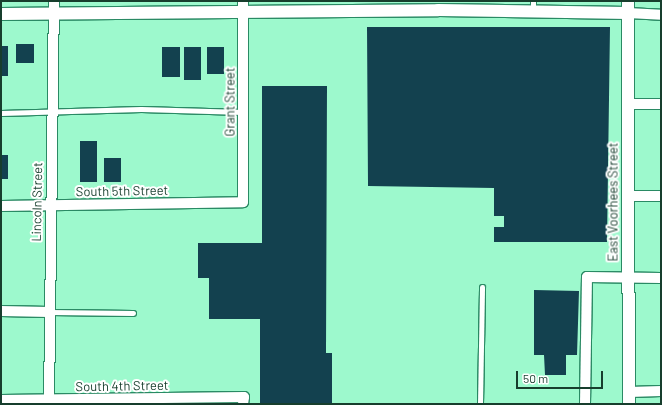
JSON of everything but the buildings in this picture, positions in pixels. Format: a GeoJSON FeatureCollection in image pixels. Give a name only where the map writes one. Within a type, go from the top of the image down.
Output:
{"type":"FeatureCollection","features":[{"type":"Feature","properties":{"kind":"street","name":"Lincoln Street"},"geometry":{"type":"LineString","coordinates":[[49,402],[50,205],[54,1]]}},
{"type":"Feature","properties":{"kind":"street"},"geometry":{"type":"LineString","coordinates":[[1,14],[243,6],[533,6],[628,7],[661,15]]}},
{"type":"Feature","properties":{"kind":"street","name":"Grant Street"},"geometry":{"type":"LineString","coordinates":[[243,6],[243,202]]}},
{"type":"Feature","properties":{"kind":"street","name":"East Voorhees Street"},"geometry":{"type":"LineString","coordinates":[[628,7],[627,277],[629,398]]}},
{"type":"Feature","properties":{"kind":"street"},"geometry":{"type":"LineString","coordinates":[[627,104],[661,104]]}},
{"type":"Feature","properties":{"kind":"street"},"geometry":{"type":"LineString","coordinates":[[627,196],[661,196]]}},
{"type":"Feature","properties":{"kind":"street","name":"South 5th Street"},"geometry":{"type":"LineString","coordinates":[[1,206],[243,202]]}},
{"type":"Feature","properties":{"kind":"street"},"geometry":{"type":"LineString","coordinates":[[585,404],[586,277],[661,278]]}},
{"type":"Feature","properties":{"kind":"street"},"geometry":{"type":"LineString","coordinates":[[1,311],[49,312]]}},
{"type":"Feature","properties":{"kind":"street"},"geometry":{"type":"LineString","coordinates":[[629,398],[661,391]]}},
{"type":"Feature","properties":{"kind":"street","name":"South 4th Street"},"geometry":{"type":"LineString","coordinates":[[1,400],[49,402],[244,401]]}},
{"type":"Feature","properties":{"kind":"lane"},"geometry":{"type":"LineString","coordinates":[[1,113],[243,112]]}},
{"type":"Feature","properties":{"kind":"lane"},"geometry":{"type":"LineString","coordinates":[[480,404],[482,286]]}},
{"type":"Feature","properties":{"kind":"lane"},"geometry":{"type":"LineString","coordinates":[[49,312],[133,313]]}}]}
